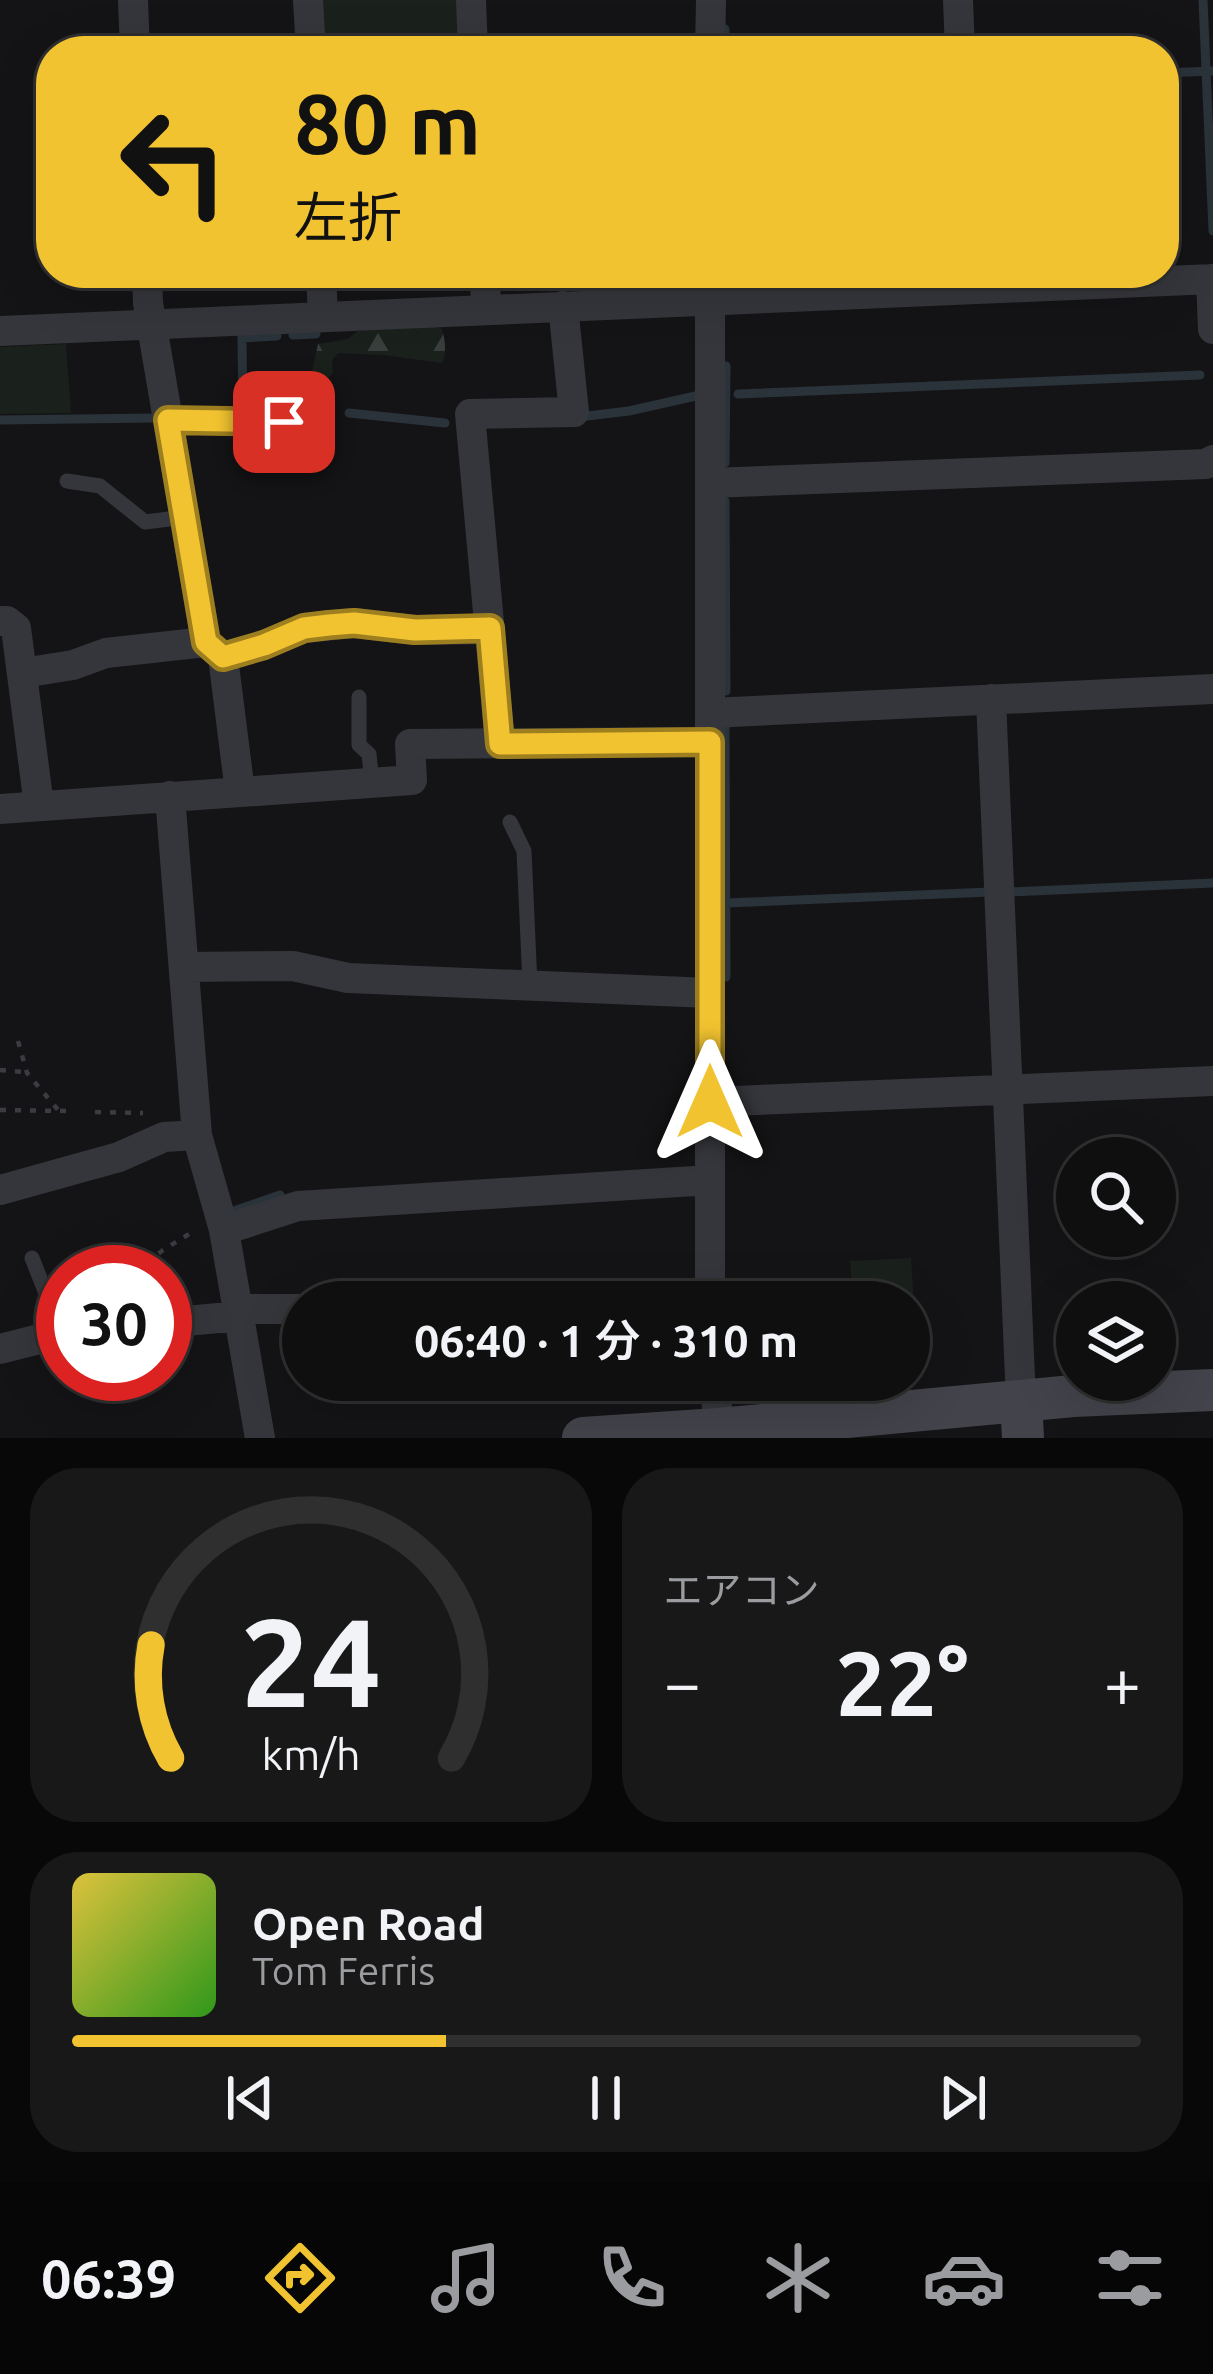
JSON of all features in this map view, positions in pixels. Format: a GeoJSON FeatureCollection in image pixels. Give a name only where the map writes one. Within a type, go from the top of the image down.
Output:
{"type":"FeatureCollection","features":[{"type":"Feature","properties":{"kind":"street"},"geometry":{"type":"LineString","coordinates":[[133,0],[134,36]]}},
{"type":"Feature","properties":{"kind":"street"},"geometry":{"type":"LineString","coordinates":[[308,0],[310,36]]}},
{"type":"Feature","properties":{"kind":"street"},"geometry":{"type":"LineString","coordinates":[[471,0],[472,36]]}},
{"type":"Feature","properties":{"kind":"street"},"geometry":{"type":"LineString","coordinates":[[710,36],[711,0]]}},
{"type":"Feature","properties":{"kind":"street"},"geometry":{"type":"LineString","coordinates":[[958,0],[959,36]]}},
{"type":"Feature","properties":{"kind":"street"},"geometry":{"type":"LineString","coordinates":[[1179,279],[1212,279],[1213,329]]}},
{"type":"Feature","properties":{"kind":"street"},"geometry":{"type":"LineString","coordinates":[[148,288],[185,517],[240,792]]}},
{"type":"Feature","properties":{"kind":"street"},"geometry":{"type":"LineString","coordinates":[[322,288],[323,317]]}},
{"type":"Feature","properties":{"kind":"street"},"geometry":{"type":"LineString","coordinates":[[485,288],[486,310]]}},
{"type":"Feature","properties":{"kind":"street"},"geometry":{"type":"LineString","coordinates":[[0,332],[563,306],[694,288]]}},
{"type":"Feature","properties":{"kind":"street"},"geometry":{"type":"LineString","coordinates":[[709,288],[710,1281]]}},
{"type":"Feature","properties":{"kind":"street"},"geometry":{"type":"LineString","coordinates":[[500,744],[470,414],[574,412],[563,306]]}},
{"type":"Feature","properties":{"kind":"street"},"geometry":{"type":"LineString","coordinates":[[710,483],[1205,464],[1213,460]]}},
{"type":"Feature","properties":{"kind":"street"},"geometry":{"type":"LineString","coordinates":[[2,615],[16,628],[39,806]]}},
{"type":"Feature","properties":{"kind":"street"},"geometry":{"type":"LineString","coordinates":[[23,673],[73,665],[106,653],[264,645],[304,628],[337,624],[415,630],[490,628]]}},
{"type":"Feature","properties":{"kind":"street"},"geometry":{"type":"LineString","coordinates":[[0,809],[412,780],[410,744],[500,744],[992,699],[1213,689]]}},
{"type":"Feature","properties":{"kind":"street"},"geometry":{"type":"LineString","coordinates":[[992,699],[1022,1420]]}},
{"type":"Feature","properties":{"kind":"street"},"geometry":{"type":"LineString","coordinates":[[170,796],[197,1135],[222,1223],[260,1438]]}},
{"type":"Feature","properties":{"kind":"street"},"geometry":{"type":"LineString","coordinates":[[184,967],[293,966],[348,978],[710,993]]}},
{"type":"Feature","properties":{"kind":"street"},"geometry":{"type":"LineString","coordinates":[[710,1102],[1213,1081]]}},
{"type":"Feature","properties":{"kind":"street"},"geometry":{"type":"LineString","coordinates":[[0,1190],[118,1157],[164,1137],[197,1135]]}},
{"type":"Feature","properties":{"kind":"street"},"geometry":{"type":"LineString","coordinates":[[222,1223],[298,1206],[710,1180]]}},
{"type":"Feature","properties":{"kind":"street"},"geometry":{"type":"LineString","coordinates":[[192,1319],[282,1310]]}},
{"type":"Feature","properties":{"kind":"street"},"geometry":{"type":"LineString","coordinates":[[0,1348],[36,1338]]}},
{"type":"Feature","properties":{"kind":"street"},"geometry":{"type":"LineString","coordinates":[[583,1438],[1022,1420],[1213,1390]]}},
{"type":"Feature","properties":{"kind":"street"},"geometry":{"type":"LineString","coordinates":[[716,1401],[718,1434]]}},
{"type":"Feature","properties":{"kind":"lane"},"geometry":{"type":"LineString","coordinates":[[168,420],[316,420]]}},
{"type":"Feature","properties":{"kind":"lane"},"geometry":{"type":"LineString","coordinates":[[67,482],[100,486],[145,522],[185,517]]}},
{"type":"Feature","properties":{"kind":"lane"},"geometry":{"type":"LineString","coordinates":[[358,697],[359,745],[369,754],[372,783]]}},
{"type":"Feature","properties":{"kind":"lane"},"geometry":{"type":"LineString","coordinates":[[510,822],[524,851],[530,986]]}},
{"type":"Feature","properties":{"kind":"lane"},"geometry":{"type":"LineString","coordinates":[[32,1258],[36,1268]]}},
{"type":"Feature","properties":{"kind":"path"},"geometry":{"type":"LineString","coordinates":[[18,1041],[27,1072],[59,1112]]}},
{"type":"Feature","properties":{"kind":"path"},"geometry":{"type":"LineString","coordinates":[[0,1070],[27,1072]]}},
{"type":"Feature","properties":{"kind":"path"},"geometry":{"type":"LineString","coordinates":[[0,1110],[70,1112]]}},
{"type":"Feature","properties":{"kind":"path"},"geometry":{"type":"LineString","coordinates":[[174,1245],[222,1223]]}},
{"type":"Feature","properties":{"kind":"green space"},"geometry":{"type":"Polygon","coordinates":[[[316,0],[462,0],[464,36],[318,36],[316,0]]]}},
{"type":"Feature","properties":{"kind":"green space"},"geometry":{"type":"Polygon","coordinates":[[[442,329],[442,363],[338,353],[327,379],[316,380],[312,372],[318,344],[348,339],[358,331],[442,329]]]}},
{"type":"Feature","properties":{"kind":"green space"},"geometry":{"type":"Polygon","coordinates":[[[66,344],[71,413],[0,414],[0,347],[66,344]]]}},
{"type":"Feature","properties":{"kind":"green space"},"geometry":{"type":"Polygon","coordinates":[[[911,1258],[912,1281],[851,1281],[850,1261],[911,1258]]]}},
{"type":"Feature","properties":{"kind":"waterway"},"geometry":{"type":"LineString","coordinates":[[1203,0],[1213,231]]}},
{"type":"Feature","properties":{"kind":"waterway"},"geometry":{"type":"LineString","coordinates":[[725,29],[725,36]]}},
{"type":"Feature","properties":{"kind":"waterway"},"geometry":{"type":"LineString","coordinates":[[1179,72],[1213,71]]}},
{"type":"Feature","properties":{"kind":"waterway"},"geometry":{"type":"LineString","coordinates":[[293,335],[316,334]]}},
{"type":"Feature","properties":{"kind":"waterway"},"geometry":{"type":"LineString","coordinates":[[234,415],[243,415],[242,338],[277,336]]}},
{"type":"Feature","properties":{"kind":"waterway"},"geometry":{"type":"LineString","coordinates":[[725,463],[726,366]]}},
{"type":"Feature","properties":{"kind":"waterway"},"geometry":{"type":"LineString","coordinates":[[738,394],[1200,375]]}},
{"type":"Feature","properties":{"kind":"waterway"},"geometry":{"type":"LineString","coordinates":[[579,417],[700,395]]}},
{"type":"Feature","properties":{"kind":"waterway"},"geometry":{"type":"LineString","coordinates":[[349,413],[445,423]]}},
{"type":"Feature","properties":{"kind":"waterway"},"geometry":{"type":"LineString","coordinates":[[0,420],[154,418]]}},
{"type":"Feature","properties":{"kind":"waterway"},"geometry":{"type":"LineString","coordinates":[[725,501],[726,691]]}},
{"type":"Feature","properties":{"kind":"waterway"},"geometry":{"type":"LineString","coordinates":[[725,727],[726,977]]}},
{"type":"Feature","properties":{"kind":"waterway"},"geometry":{"type":"LineString","coordinates":[[1009,892],[1213,883]]}},
{"type":"Feature","properties":{"kind":"waterway"},"geometry":{"type":"LineString","coordinates":[[725,903],[990,892]]}},
{"type":"Feature","properties":{"kind":"waterway"},"geometry":{"type":"LineString","coordinates":[[231,1212],[280,1195]]}},
{"type":"Feature","properties":{"kind":"route"},"geometry":{"type":"LineString","coordinates":[[284,422],[168,420],[206,642],[223,657],[304,628],[329,625],[490,628],[500,744],[710,742],[710,1102]]}}]}
